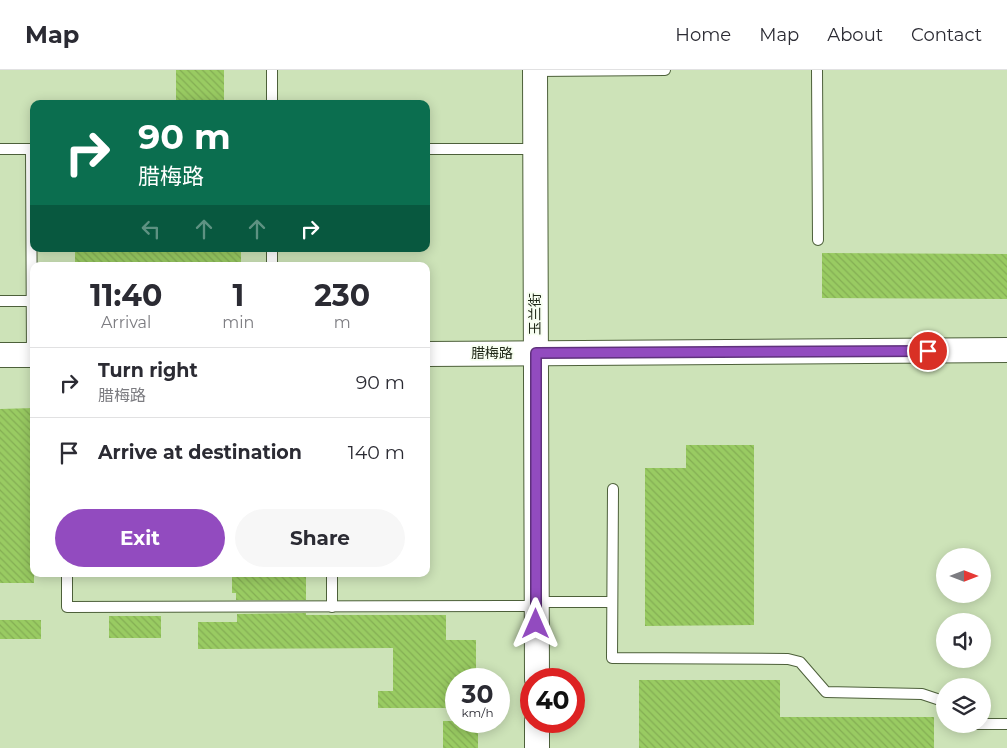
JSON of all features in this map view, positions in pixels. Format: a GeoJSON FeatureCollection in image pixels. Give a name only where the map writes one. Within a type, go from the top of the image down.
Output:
{"type":"FeatureCollection","features":[{"type":"Feature","properties":{"kind":"street","name":"玉兰街"},"geometry":{"type":"LineString","coordinates":[[534,70],[537,668]]}},
{"type":"Feature","properties":{"kind":"street","name":"腊梅路"},"geometry":{"type":"LineString","coordinates":[[430,354],[1007,350]]}},
{"type":"Feature","properties":{"kind":"street"},"geometry":{"type":"LineString","coordinates":[[0,355],[30,355]]}},
{"type":"Feature","properties":{"kind":"street"},"geometry":{"type":"LineString","coordinates":[[537,733],[537,748]]}},
{"type":"Feature","properties":{"kind":"lane"},"geometry":{"type":"LineString","coordinates":[[272,70],[272,100]]}},
{"type":"Feature","properties":{"kind":"lane"},"geometry":{"type":"LineString","coordinates":[[534,70],[665,70]]}},
{"type":"Feature","properties":{"kind":"lane"},"geometry":{"type":"LineString","coordinates":[[817,70],[818,240]]}},
{"type":"Feature","properties":{"kind":"lane"},"geometry":{"type":"LineString","coordinates":[[0,149],[30,149]]}},
{"type":"Feature","properties":{"kind":"lane"},"geometry":{"type":"LineString","coordinates":[[430,149],[535,149]]}},
{"type":"Feature","properties":{"kind":"lane"},"geometry":{"type":"LineString","coordinates":[[0,301],[30,301]]}},
{"type":"Feature","properties":{"kind":"lane"},"geometry":{"type":"LineString","coordinates":[[612,489],[612,658],[788,659],[800,662],[826,692],[922,694],[936,699]]}},
{"type":"Feature","properties":{"kind":"lane"},"geometry":{"type":"LineString","coordinates":[[67,577],[67,607],[332,607],[612,602]]}},
{"type":"Feature","properties":{"kind":"lane"},"geometry":{"type":"LineString","coordinates":[[332,577],[332,607]]}},
{"type":"Feature","properties":{"kind":"lane"},"geometry":{"type":"LineString","coordinates":[[991,724],[1007,724]]}},
{"type":"Feature","properties":{"kind":"building"},"geometry":{"type":"Polygon","coordinates":[[[176,70],[224,70],[224,100],[176,100],[176,70]]]}},
{"type":"Feature","properties":{"kind":"building"},"geometry":{"type":"Polygon","coordinates":[[[75,252],[241,252],[241,262],[75,262],[75,252]]]}},
{"type":"Feature","properties":{"kind":"building"},"geometry":{"type":"Polygon","coordinates":[[[822,253],[1007,254],[1007,299],[822,298],[822,253]]]}},
{"type":"Feature","properties":{"kind":"building"},"geometry":{"type":"Polygon","coordinates":[[[30,408],[30,577],[34,577],[34,583],[0,583],[0,409],[30,408]]]}},
{"type":"Feature","properties":{"kind":"building"},"geometry":{"type":"Polygon","coordinates":[[[686,445],[754,445],[754,625],[645,626],[645,468],[686,468],[686,445]]]}},
{"type":"Feature","properties":{"kind":"building"},"geometry":{"type":"Polygon","coordinates":[[[232,577],[306,577],[306,600],[236,600],[236,593],[232,593],[232,577]]]}},
{"type":"Feature","properties":{"kind":"building"},"geometry":{"type":"Polygon","coordinates":[[[237,614],[446,615],[446,640],[476,640],[476,668],[445,668],[445,708],[378,708],[378,691],[393,691],[393,648],[198,649],[198,622],[237,622],[237,614]]]}},
{"type":"Feature","properties":{"kind":"building"},"geometry":{"type":"Polygon","coordinates":[[[109,616],[161,616],[161,638],[109,638],[109,616]]]}},
{"type":"Feature","properties":{"kind":"building"},"geometry":{"type":"Polygon","coordinates":[[[0,620],[41,620],[41,639],[0,639],[0,620]]]}},
{"type":"Feature","properties":{"kind":"building"},"geometry":{"type":"Polygon","coordinates":[[[639,680],[780,680],[780,717],[934,717],[934,748],[639,748],[639,680]]]}},
{"type":"Feature","properties":{"kind":"building"},"geometry":{"type":"Polygon","coordinates":[[[443,721],[445,721],[445,733],[478,733],[478,748],[443,748],[443,721]]]}},
{"type":"Feature","properties":{"kind":"route"},"geometry":{"type":"LineString","coordinates":[[536,624],[536,353],[928,351]]}}]}
